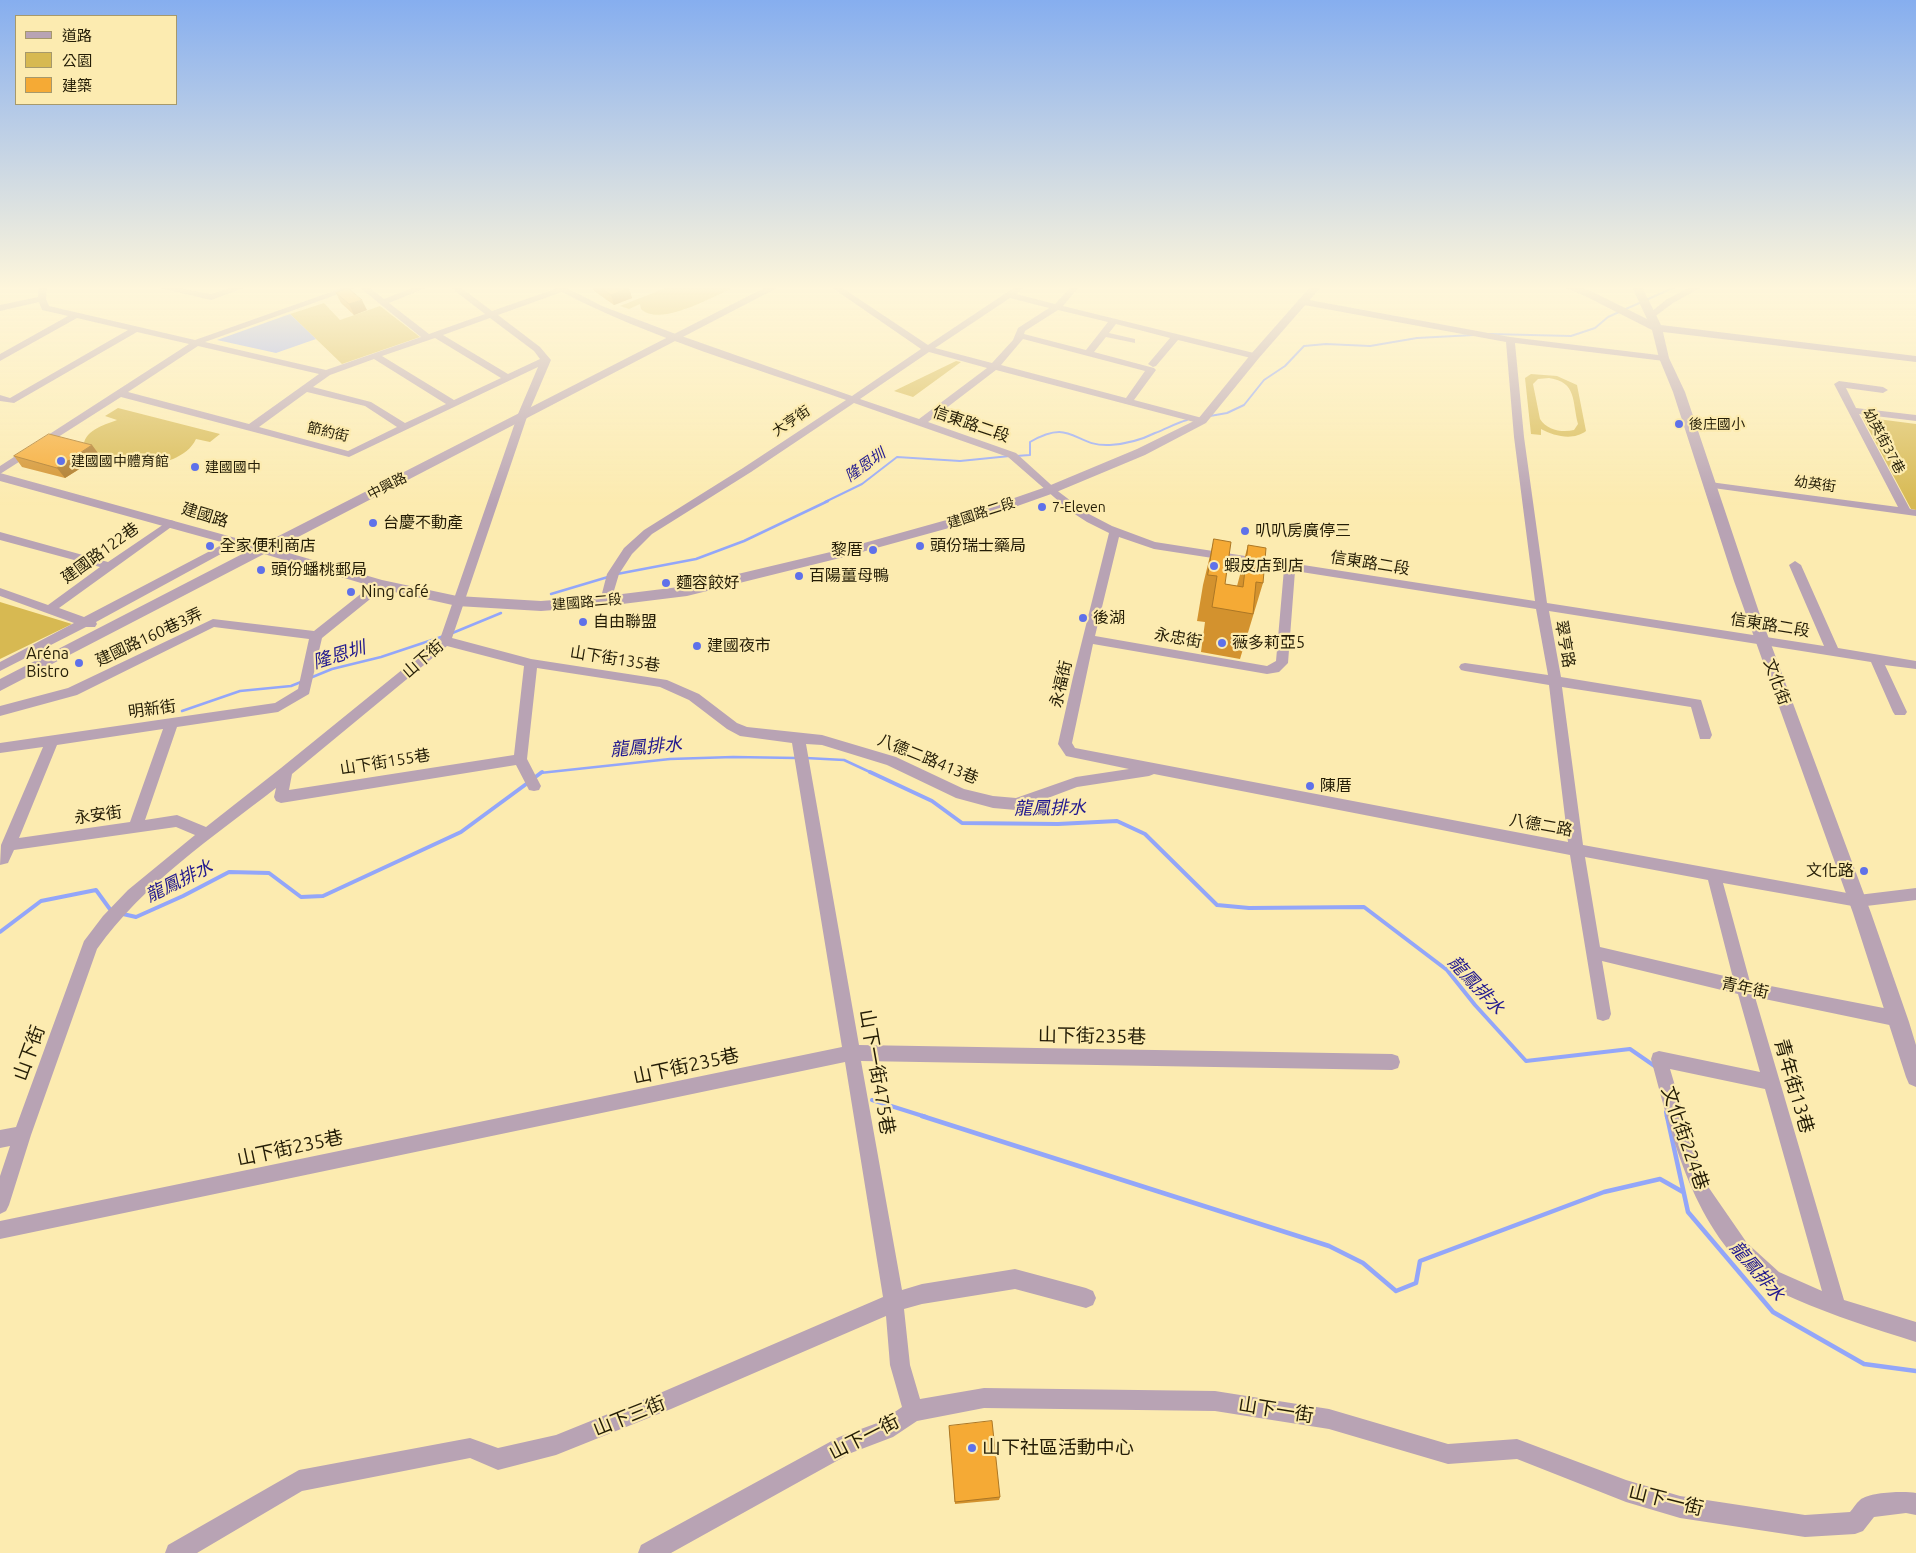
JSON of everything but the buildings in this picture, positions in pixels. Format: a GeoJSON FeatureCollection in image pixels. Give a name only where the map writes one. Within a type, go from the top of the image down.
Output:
{"type":"FeatureCollection","features":[{"type":"Feature","properties":{"kind":"street"},"geometry":{"type":"LineString","coordinates":[[0,398],[12,401],[84,359]]}},
{"type":"Feature","properties":{"kind":"street"},"geometry":{"type":"LineString","coordinates":[[0,471],[172,359]]}},
{"type":"Feature","properties":{"kind":"street"},"geometry":{"type":"LineString","coordinates":[[268,359],[327,373]]}},
{"type":"Feature","properties":{"kind":"street"},"geometry":{"type":"LineString","coordinates":[[252,427],[327,373],[365,359]]}},
{"type":"Feature","properties":{"kind":"street"},"geometry":{"type":"LineString","coordinates":[[381,359],[452,403]]}},
{"type":"Feature","properties":{"kind":"street"},"geometry":{"type":"LineString","coordinates":[[474,359],[506,378]]}},
{"type":"Feature","properties":{"kind":"street","name":"中興路"},"geometry":{"type":"LineString","coordinates":[[0,686],[256,548],[525,409],[626,359]]}},
{"type":"Feature","properties":{"kind":"street","name":"信東路二段"},"geometry":{"type":"LineString","coordinates":[[742,359],[1013,456],[1050,490],[1083,515],[1115,532],[1154,545],[1916,665]]}},
{"type":"Feature","properties":{"kind":"street","name":"大亨街"},"geometry":{"type":"LineString","coordinates":[[606,601],[613,576],[628,551],[648,532],[747,470],[911,359]]}},
{"type":"Feature","properties":{"kind":"street"},"geometry":{"type":"LineString","coordinates":[[970,359],[1129,400],[1202,421]]}},
{"type":"Feature","properties":{"kind":"street"},"geometry":{"type":"LineString","coordinates":[[920,423],[1002,359]]}},
{"type":"Feature","properties":{"kind":"street"},"geometry":{"type":"LineString","coordinates":[[1115,359],[1152,367]]}},
{"type":"Feature","properties":{"kind":"street"},"geometry":{"type":"LineString","coordinates":[[1129,400],[1158,359]]}},
{"type":"Feature","properties":{"kind":"street","name":"建國路二段"},"geometry":{"type":"LineString","coordinates":[[457,601],[541,606],[606,601],[687,591],[840,554],[973,517],[1050,490],[1141,452],[1202,421],[1251,359]]}},
{"type":"Feature","properties":{"kind":"street","name":"翠亨路"},"geometry":{"type":"LineString","coordinates":[[1512,359],[1519,437],[1542,607],[1555,681],[1576,849],[1602,1014]]}},
{"type":"Feature","properties":{"kind":"street","name":"文化街"},"geometry":{"type":"LineString","coordinates":[[1665,359],[1679,392],[1762,640],[1858,901],[1899,1019],[1916,1077]]}},
{"type":"Feature","properties":{"kind":"street","name":"節約街"},"geometry":{"type":"LineString","coordinates":[[120,393],[349,454],[452,403],[546,360]]}},
{"type":"Feature","properties":{"kind":"street","name":"山下街"},"geometry":{"type":"LineString","coordinates":[[0,1205],[22,1135],[90,946],[108,921],[125,902],[286,772],[447,637],[457,601],[525,409],[546,360]]}},
{"type":"Feature","properties":{"kind":"street"},"geometry":{"type":"LineString","coordinates":[[1883,390],[1839,384],[1852,410],[1916,418]]}},
{"type":"Feature","properties":{"kind":"street"},"geometry":{"type":"LineString","coordinates":[[305,388],[368,404],[404,427]]}},
{"type":"Feature","properties":{"kind":"street","name":"幼英街37巷"},"geometry":{"type":"LineString","coordinates":[[1852,410],[1911,512]]}},
{"type":"Feature","properties":{"kind":"street","name":"建國路"},"geometry":{"type":"LineString","coordinates":[[0,477],[170,523],[381,584],[457,601]]}},
{"type":"Feature","properties":{"kind":"street","name":"幼英街"},"geometry":{"type":"LineString","coordinates":[[1710,484],[1911,512]]}},
{"type":"Feature","properties":{"kind":"street","name":"建國路122巷"},"geometry":{"type":"LineString","coordinates":[[50,609],[170,523]]}},
{"type":"Feature","properties":{"kind":"street","name":"永福街"},"geometry":{"type":"LineString","coordinates":[[1115,532],[1088,639],[1065,744],[1071,752],[1162,769]]}},
{"type":"Feature","properties":{"kind":"street"},"geometry":{"type":"LineString","coordinates":[[0,536],[109,566]]}},
{"type":"Feature","properties":{"kind":"street"},"geometry":{"type":"LineString","coordinates":[[0,667],[92,625],[235,543]]}},
{"type":"Feature","properties":{"kind":"street","name":"中興路"},"geometry":{"type":"LineString","coordinates":[[0,677],[92,625],[256,548]]}},
{"type":"Feature","properties":{"kind":"street"},"geometry":{"type":"LineString","coordinates":[[1795,565],[1833,652]]}},
{"type":"Feature","properties":{"kind":"street","name":"永忠街"},"geometry":{"type":"LineString","coordinates":[[1088,639],[1267,670],[1275,668],[1282,664],[1290,566]]}},
{"type":"Feature","properties":{"kind":"street"},"geometry":{"type":"LineString","coordinates":[[316,636],[381,584]]}},
{"type":"Feature","properties":{"kind":"street"},"geometry":{"type":"LineString","coordinates":[[0,592],[92,625]]}},
{"type":"Feature","properties":{"kind":"street","name":"建國路160巷3弄"},"geometry":{"type":"LineString","coordinates":[[0,711],[72,692],[213,623],[316,636]]}},
{"type":"Feature","properties":{"kind":"street","name":"明新街"},"geometry":{"type":"LineString","coordinates":[[0,748],[278,707],[306,683],[316,636]]}},
{"type":"Feature","properties":{"kind":"street","name":"山下街135巷"},"geometry":{"type":"LineString","coordinates":[[447,637],[531,663],[662,683],[694,697],[732,726],[799,749]]}},
{"type":"Feature","properties":{"kind":"street"},"geometry":{"type":"LineString","coordinates":[[1876,659],[1900,712]]}},
{"type":"Feature","properties":{"kind":"street"},"geometry":{"type":"LineString","coordinates":[[531,663],[520,758],[532,780]]}},
{"type":"Feature","properties":{"kind":"street"},"geometry":{"type":"LineString","coordinates":[[1465,667],[1696,703],[1705,735]]}},
{"type":"Feature","properties":{"kind":"street"},"geometry":{"type":"LineString","coordinates":[[135,827],[171,724]]}},
{"type":"Feature","properties":{"kind":"street","name":"八德二路413巷"},"geometry":{"type":"LineString","coordinates":[[799,749],[822,740],[891,761],[961,794],[993,802],[1016,804],[1076,782],[1162,769]]}},
{"type":"Feature","properties":{"kind":"street"},"geometry":{"type":"LineString","coordinates":[[0,859],[2,859],[8,846],[52,741]]}},
{"type":"Feature","properties":{"kind":"street","name":"山下一街475巷"},"geometry":{"type":"LineString","coordinates":[[799,749],[894,1302],[900,1365],[913,1411]]}},
{"type":"Feature","properties":{"kind":"street","name":"山下街155巷"},"geometry":{"type":"LineString","coordinates":[[286,772],[281,797],[520,758]]}},
{"type":"Feature","properties":{"kind":"street","name":"八德二路"},"geometry":{"type":"LineString","coordinates":[[1162,769],[1292,797],[1858,901],[1916,894]]}},
{"type":"Feature","properties":{"kind":"street","name":"永安街"},"geometry":{"type":"LineString","coordinates":[[8,846],[177,821],[207,834]]}},
{"type":"Feature","properties":{"kind":"street","name":"青年街13巷"},"geometry":{"type":"LineString","coordinates":[[1714,876],[1744,988],[1836,1307]]}},
{"type":"Feature","properties":{"kind":"street","name":"青年街"},"geometry":{"type":"LineString","coordinates":[[1593,952],[1744,988],[1899,1019]]}},
{"type":"Feature","properties":{"kind":"street","name":"山下街235巷"},"geometry":{"type":"LineString","coordinates":[[0,1230],[852,1053],[1392,1062]]}},
{"type":"Feature","properties":{"kind":"street","name":"文化街224巷"},"geometry":{"type":"LineString","coordinates":[[1771,1082],[1659,1059],[1687,1157],[1702,1194],[1740,1250],[1772,1279],[1836,1307],[1916,1332]]}},
{"type":"Feature","properties":{"kind":"street"},"geometry":{"type":"LineString","coordinates":[[0,1139],[22,1135]]}},
{"type":"Feature","properties":{"kind":"street","name":"山下三街"},"geometry":{"type":"LineString","coordinates":[[176,1553],[299,1480],[470,1448],[498,1459],[556,1445],[664,1402],[894,1302],[922,1294],[1015,1279],[1086,1298]]}},
{"type":"Feature","properties":{"kind":"street","name":"山下一街"},"geometry":{"type":"LineString","coordinates":[[649,1553],[846,1444],[886,1430],[913,1411],[984,1398],[1215,1401],[1329,1419],[1448,1454],[1517,1449],[1626,1491],[1680,1507],[1805,1526],[1855,1523],[1868,1507],[1906,1502],[1916,1504]]}},
{"type":"Feature","properties":{"kind":"green space"},"geometry":{"type":"Polygon","coordinates":[[[337,359],[355,359],[342,364],[337,359]]]}},
{"type":"Feature","properties":{"kind":"green space"},"geometry":{"type":"Polygon","coordinates":[[[956,361],[961,362],[913,397],[894,391],[956,361]]]}},
{"type":"Feature","properties":{"kind":"green space"},"geometry":{"type":"Polygon","coordinates":[[[1531,374],[1557,376],[1577,385],[1586,431],[1569,437],[1552,434],[1541,429],[1541,435],[1531,434],[1525,378],[1531,374]],[[1549,378],[1538,379],[1533,384],[1540,419],[1547,426],[1555,430],[1574,430],[1578,424],[1574,400],[1569,388],[1558,380],[1549,378]]]}},
{"type":"Feature","properties":{"kind":"green space"},"geometry":{"type":"Polygon","coordinates":[[[118,408],[220,434],[210,442],[196,439],[187,451],[173,459],[158,464],[142,466],[84,448],[86,437],[90,433],[117,420],[105,416],[118,408]]]}},
{"type":"Feature","properties":{"kind":"green space"},"geometry":{"type":"Polygon","coordinates":[[[1862,417],[1916,424],[1916,510],[1911,509],[1862,417]]]}},
{"type":"Feature","properties":{"kind":"green space"},"geometry":{"type":"Polygon","coordinates":[[[0,602],[72,624],[0,659],[0,602]]]}},
{"type":"Feature","properties":{"kind":"waterway","name":"隆恩圳"},"geometry":{"type":"LineString","coordinates":[[1210,416],[1227,413],[1244,405],[1264,380],[1291,359]]}},
{"type":"Feature","properties":{"kind":"waterway","name":"隆恩圳"},"geometry":{"type":"LineString","coordinates":[[1016,456],[1030,455],[1030,442],[1055,432],[1064,432],[1088,442],[1110,445],[1144,438],[1187,420]]}},
{"type":"Feature","properties":{"kind":"waterway","name":"隆恩圳"},"geometry":{"type":"LineString","coordinates":[[825,502],[862,484],[897,457],[960,461],[1010,456]]}},
{"type":"Feature","properties":{"kind":"waterway","name":"隆恩圳"},"geometry":{"type":"LineString","coordinates":[[617,574],[696,559],[744,541],[828,501]]}},
{"type":"Feature","properties":{"kind":"waterway","name":"隆恩圳"},"geometry":{"type":"LineString","coordinates":[[551,594],[608,577]]}},
{"type":"Feature","properties":{"kind":"waterway","name":"隆恩圳"},"geometry":{"type":"LineString","coordinates":[[450,634],[501,613]]}},
{"type":"Feature","properties":{"kind":"waterway","name":"隆恩圳"},"geometry":{"type":"LineString","coordinates":[[310,678],[332,669],[381,657],[444,636]]}},
{"type":"Feature","properties":{"kind":"waterway","name":"隆恩圳"},"geometry":{"type":"LineString","coordinates":[[182,711],[240,691],[291,686],[301,682]]}},
{"type":"Feature","properties":{"kind":"waterway","name":"龍鳳排水"},"geometry":{"type":"LineString","coordinates":[[541,773],[670,759],[733,757],[797,758]]}},
{"type":"Feature","properties":{"kind":"waterway","name":"龍鳳排水"},"geometry":{"type":"LineString","coordinates":[[806,758],[844,760],[872,773]]}},
{"type":"Feature","properties":{"kind":"waterway","name":"龍鳳排水"},"geometry":{"type":"LineString","coordinates":[[870,772],[932,801],[962,823],[1058,824],[1117,821],[1145,834],[1217,905],[1249,908],[1364,907],[1447,970],[1475,1005],[1526,1061],[1630,1049],[1656,1067]]}},
{"type":"Feature","properties":{"kind":"waterway","name":"龍鳳排水"},"geometry":{"type":"LineString","coordinates":[[534,778],[541,773]]}},
{"type":"Feature","properties":{"kind":"waterway","name":"龍鳳排水"},"geometry":{"type":"LineString","coordinates":[[123,914],[136,917],[183,896],[229,872],[269,873],[301,897],[323,896],[461,832],[529,782]]}},
{"type":"Feature","properties":{"kind":"waterway","name":"龍鳳排水"},"geometry":{"type":"LineString","coordinates":[[0,932],[41,901],[96,890],[112,912]]}},
{"type":"Feature","properties":{"kind":"waterway"},"geometry":{"type":"LineString","coordinates":[[872,1100],[926,1117]]}},
{"type":"Feature","properties":{"kind":"waterway","name":"龍鳳排水"},"geometry":{"type":"LineString","coordinates":[[1666,1112],[1667,1117]]}},
{"type":"Feature","properties":{"kind":"waterway"},"geometry":{"type":"LineString","coordinates":[[922,1116],[1329,1246],[1363,1263],[1396,1291],[1416,1283],[1420,1261],[1604,1192],[1660,1179],[1683,1192]]}},
{"type":"Feature","properties":{"kind":"waterway","name":"龍鳳排水"},"geometry":{"type":"LineString","coordinates":[[1667,1116],[1688,1212],[1773,1312],[1864,1364],[1916,1371]]}},
{"type":"Feature","properties":{"kind":"place","name":"後庄國小"},"geometry":{"type":"Point","coordinates":[1679,424]}},
{"type":"Feature","properties":{"kind":"place","name":"建國國中體育館"},"geometry":{"type":"Point","coordinates":[61,461]}},
{"type":"Feature","properties":{"kind":"place","name":"建國國中"},"geometry":{"type":"Point","coordinates":[195,467]}},
{"type":"Feature","properties":{"kind":"place","name":"7-Eleven"},"geometry":{"type":"Point","coordinates":[1042,507]}},
{"type":"Feature","properties":{"kind":"place","name":"台慶不動產"},"geometry":{"type":"Point","coordinates":[373,523]}},
{"type":"Feature","properties":{"kind":"place","name":"叭叭房廣停三"},"geometry":{"type":"Point","coordinates":[1245,531]}},
{"type":"Feature","properties":{"kind":"place","name":"全家便利商店"},"geometry":{"type":"Point","coordinates":[210,546]}},
{"type":"Feature","properties":{"kind":"place","name":"頭份瑞士藥局"},"geometry":{"type":"Point","coordinates":[920,546]}},
{"type":"Feature","properties":{"kind":"place","name":"黎厝"},"geometry":{"type":"Point","coordinates":[873,550]}},
{"type":"Feature","properties":{"kind":"place","name":"蝦皮店到店"},"geometry":{"type":"Point","coordinates":[1214,566]}},
{"type":"Feature","properties":{"kind":"place","name":"頭份蟠桃郵局"},"geometry":{"type":"Point","coordinates":[261,570]}},
{"type":"Feature","properties":{"kind":"place","name":"百陽薑母鴨"},"geometry":{"type":"Point","coordinates":[799,576]}},
{"type":"Feature","properties":{"kind":"place","name":"麵容餃好"},"geometry":{"type":"Point","coordinates":[666,583]}},
{"type":"Feature","properties":{"kind":"place","name":"Ning café"},"geometry":{"type":"Point","coordinates":[351,592]}},
{"type":"Feature","properties":{"kind":"place","name":"後湖"},"geometry":{"type":"Point","coordinates":[1083,618]}},
{"type":"Feature","properties":{"kind":"place","name":"自由聯盟"},"geometry":{"type":"Point","coordinates":[583,622]}},
{"type":"Feature","properties":{"kind":"place","name":"薇多莉亞5"},"geometry":{"type":"Point","coordinates":[1222,643]}},
{"type":"Feature","properties":{"kind":"place","name":"建國夜市"},"geometry":{"type":"Point","coordinates":[697,646]}},
{"type":"Feature","properties":{"kind":"place","name":"Aréna Bistro"},"geometry":{"type":"Point","coordinates":[79,663]}},
{"type":"Feature","properties":{"kind":"place","name":"陳厝"},"geometry":{"type":"Point","coordinates":[1310,786]}},
{"type":"Feature","properties":{"kind":"place","name":"文化路"},"geometry":{"type":"Point","coordinates":[1864,871]}},
{"type":"Feature","properties":{"kind":"place","name":"山下社區活動中心"},"geometry":{"type":"Point","coordinates":[972,1448]}}]}
